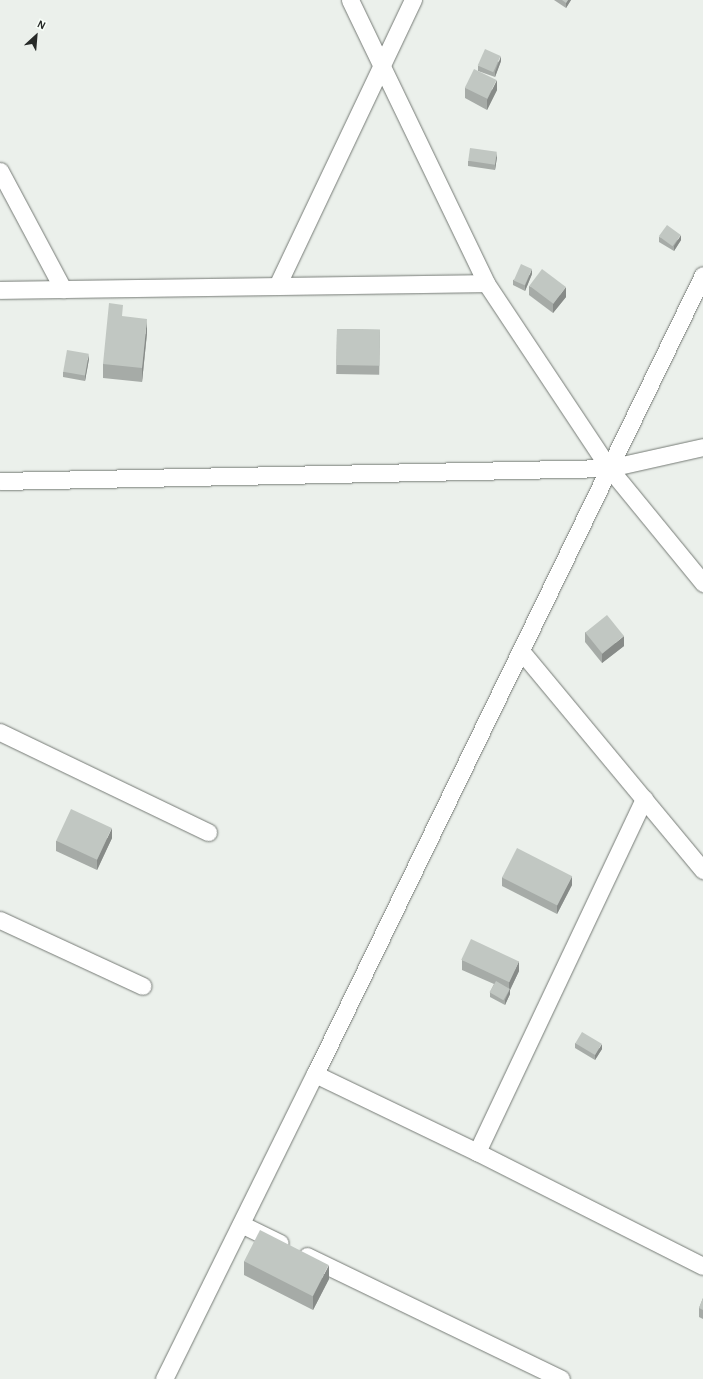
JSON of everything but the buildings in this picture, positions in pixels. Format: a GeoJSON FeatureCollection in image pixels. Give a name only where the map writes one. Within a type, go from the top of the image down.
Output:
{"type":"FeatureCollection","features":[{"type":"Feature","properties":{"kind":"street"},"geometry":{"type":"LineString","coordinates":[[350,0],[486,283],[609,468],[703,583]]}},
{"type":"Feature","properties":{"kind":"street"},"geometry":{"type":"LineString","coordinates":[[277,286],[413,0]]}},
{"type":"Feature","properties":{"kind":"street"},"geometry":{"type":"LineString","coordinates":[[0,171],[63,289]]}},
{"type":"Feature","properties":{"kind":"street"},"geometry":{"type":"LineString","coordinates":[[164,1379],[315,1074],[703,275]]}},
{"type":"Feature","properties":{"kind":"street"},"geometry":{"type":"LineString","coordinates":[[0,290],[486,283]]}},
{"type":"Feature","properties":{"kind":"street"},"geometry":{"type":"LineString","coordinates":[[0,481],[609,468],[703,447]]}},
{"type":"Feature","properties":{"kind":"street"},"geometry":{"type":"LineString","coordinates":[[521,651],[703,870]]}},
{"type":"Feature","properties":{"kind":"street"},"geometry":{"type":"LineString","coordinates":[[0,732],[208,832]]}},
{"type":"Feature","properties":{"kind":"street"},"geometry":{"type":"LineString","coordinates":[[477,1152],[644,799]]}},
{"type":"Feature","properties":{"kind":"street"},"geometry":{"type":"LineString","coordinates":[[0,920],[143,986]]}},
{"type":"Feature","properties":{"kind":"street"},"geometry":{"type":"LineString","coordinates":[[315,1074],[477,1152],[703,1266]]}},
{"type":"Feature","properties":{"kind":"street"},"geometry":{"type":"LineString","coordinates":[[240,1224],[561,1379]]}}]}
